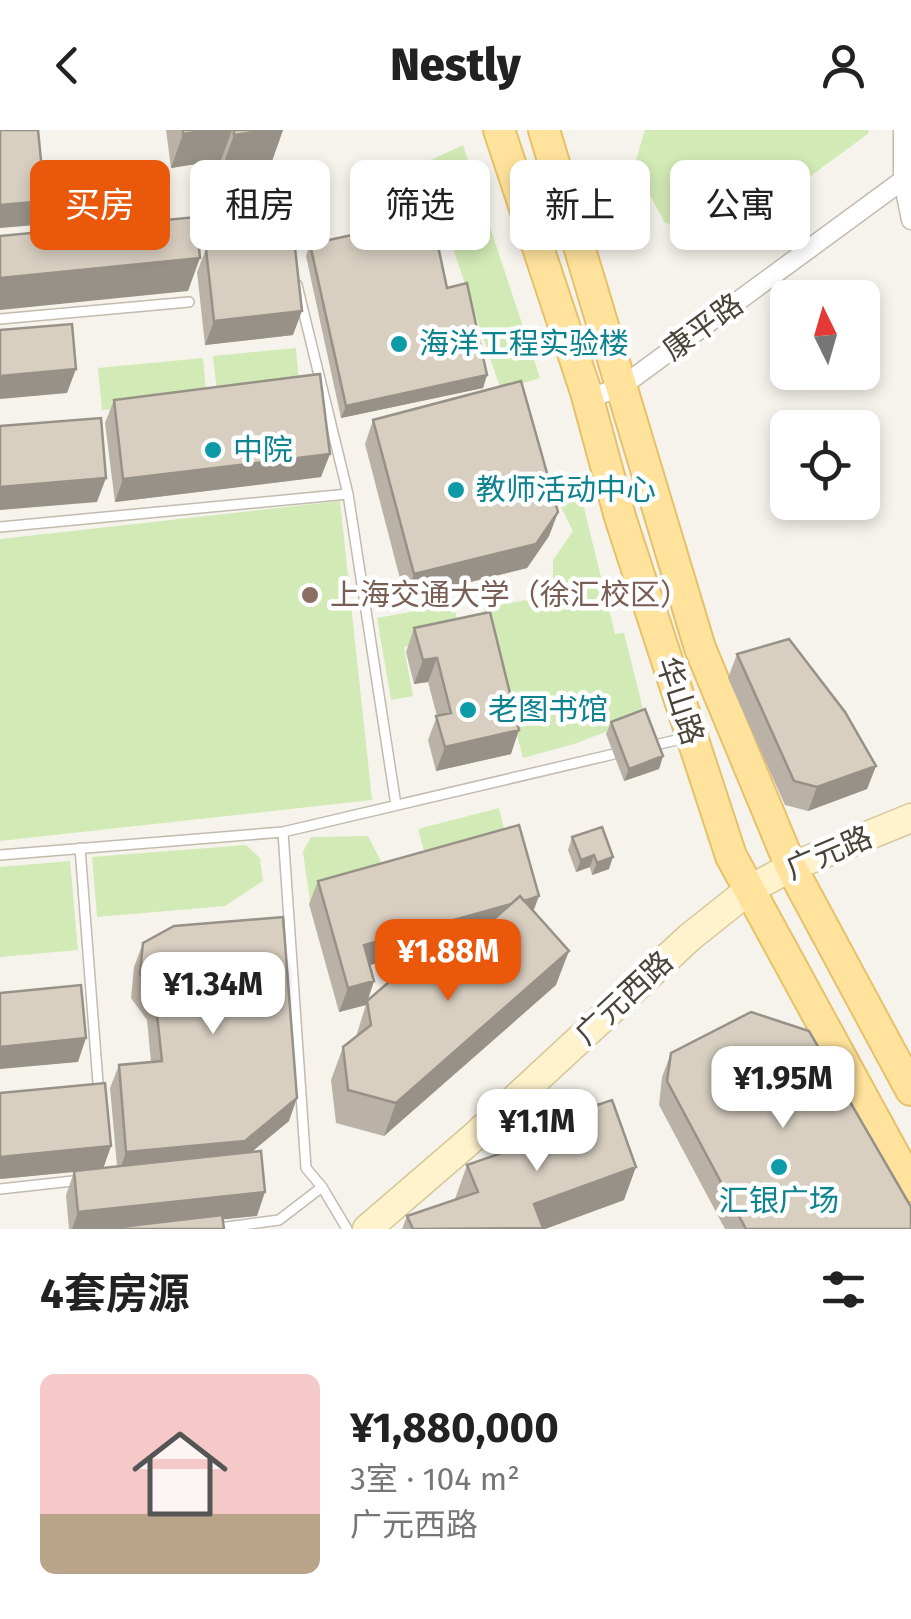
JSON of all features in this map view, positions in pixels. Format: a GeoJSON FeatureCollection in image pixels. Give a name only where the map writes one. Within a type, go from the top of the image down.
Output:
{"type":"FeatureCollection","features":[{"type":"Feature","properties":{"kind":"main road","name":"华山路"},"geometry":{"type":"LineString","coordinates":[[499,130],[588,398],[620,517],[732,856],[911,1186]]}},
{"type":"Feature","properties":{"kind":"main road","name":"华山路"},"geometry":{"type":"LineString","coordinates":[[544,130],[700,648],[791,867],[911,1090]]}},
{"type":"Feature","properties":{"kind":"street"},"geometry":{"type":"LineString","coordinates":[[903,130],[911,220]]}},
{"type":"Feature","properties":{"kind":"street","name":"康平路"},"geometry":{"type":"LineString","coordinates":[[588,398],[621,387],[907,177]]}},
{"type":"Feature","properties":{"kind":"street","name":"广元路"},"geometry":{"type":"LineString","coordinates":[[749,890],[791,867],[911,818]]}},
{"type":"Feature","properties":{"kind":"street","name":"广元西路"},"geometry":{"type":"LineString","coordinates":[[367,1229],[476,1136],[690,937],[749,890]]}},
{"type":"Feature","properties":{"kind":"lane"},"geometry":{"type":"LineString","coordinates":[[297,282],[348,494],[396,806]]}},
{"type":"Feature","properties":{"kind":"lane"},"geometry":{"type":"LineString","coordinates":[[0,319],[189,302]]}},
{"type":"Feature","properties":{"kind":"lane"},"geometry":{"type":"LineString","coordinates":[[0,528],[348,494]]}},
{"type":"Feature","properties":{"kind":"lane"},"geometry":{"type":"LineString","coordinates":[[650,746],[692,736]]}},
{"type":"Feature","properties":{"kind":"lane"},"geometry":{"type":"LineString","coordinates":[[0,855],[282,832],[614,754]]}},
{"type":"Feature","properties":{"kind":"lane"},"geometry":{"type":"LineString","coordinates":[[282,832],[306,1168],[347,1229]]}},
{"type":"Feature","properties":{"kind":"lane"},"geometry":{"type":"LineString","coordinates":[[80,848],[99,1100]]}},
{"type":"Feature","properties":{"kind":"lane"},"geometry":{"type":"LineString","coordinates":[[0,1189],[88,1179]]}},
{"type":"Feature","properties":{"kind":"lane"},"geometry":{"type":"LineString","coordinates":[[212,1229],[279,1220],[322,1188]]}},
{"type":"Feature","properties":{"kind":"green space"},"geometry":{"type":"Polygon","coordinates":[[[645,130],[869,133],[810,176],[810,160],[670,160],[670,224],[665,223],[650,195],[650,160],[636,160],[645,130]]]}},
{"type":"Feature","properties":{"kind":"green space"},"geometry":{"type":"Polygon","coordinates":[[[463,145],[468,160],[430,160],[463,145]]]}},
{"type":"Feature","properties":{"kind":"green space"},"geometry":{"type":"Polygon","coordinates":[[[490,227],[540,378],[501,390],[454,250],[490,250],[490,227]]]}},
{"type":"Feature","properties":{"kind":"green space"},"geometry":{"type":"Polygon","coordinates":[[[296,348],[300,394],[218,402],[213,356],[296,348]]]}},
{"type":"Feature","properties":{"kind":"green space"},"geometry":{"type":"Polygon","coordinates":[[[203,358],[207,400],[102,410],[98,368],[203,358]]]}},
{"type":"Feature","properties":{"kind":"green space"},"geometry":{"type":"Polygon","coordinates":[[[582,500],[615,634],[624,633],[645,717],[523,758],[484,608],[553,595],[553,560],[573,531],[561,507],[566,502],[582,500]]]}},
{"type":"Feature","properties":{"kind":"green space"},"geometry":{"type":"Polygon","coordinates":[[[340,501],[372,800],[0,841],[0,539],[340,501]]]}},
{"type":"Feature","properties":{"kind":"green space"},"geometry":{"type":"Polygon","coordinates":[[[454,604],[460,636],[404,647],[413,696],[391,700],[377,618],[454,604]]]}},
{"type":"Feature","properties":{"kind":"green space"},"geometry":{"type":"Polygon","coordinates":[[[499,808],[506,837],[426,858],[418,829],[499,808]]]}},
{"type":"Feature","properties":{"kind":"green space"},"geometry":{"type":"Polygon","coordinates":[[[368,836],[387,873],[310,901],[303,852],[311,837],[368,836]]]}},
{"type":"Feature","properties":{"kind":"green space"},"geometry":{"type":"Polygon","coordinates":[[[246,845],[260,858],[263,881],[225,906],[97,917],[92,857],[246,845]]]}},
{"type":"Feature","properties":{"kind":"green space"},"geometry":{"type":"Polygon","coordinates":[[[70,861],[78,950],[0,957],[0,867],[70,861]]]}},
{"type":"Feature","properties":{"kind":"building"},"geometry":{"type":"Polygon","coordinates":[[[0,130],[38,130],[41,160],[30,160],[30,202],[0,205],[0,130]]]}},
{"type":"Feature","properties":{"kind":"building"},"geometry":{"type":"Polygon","coordinates":[[[234,130],[267,130],[234,135],[234,130]]]}},
{"type":"Feature","properties":{"kind":"building"},"geometry":{"type":"Polygon","coordinates":[[[190,218],[190,250],[199,250],[200,258],[0,278],[0,236],[30,233],[30,250],[170,250],[170,220],[190,218]]]}},
{"type":"Feature","properties":{"kind":"building","name":"海洋工程实验楼"},"geometry":{"type":"Polygon","coordinates":[[[350,235],[350,250],[439,250],[447,288],[467,283],[487,375],[346,406],[311,250],[330,250],[330,240],[350,235]]]}},
{"type":"Feature","properties":{"kind":"building"},"geometry":{"type":"Polygon","coordinates":[[[206,250],[295,250],[302,311],[214,321],[206,250]]]}},
{"type":"Feature","properties":{"kind":"building"},"geometry":{"type":"Polygon","coordinates":[[[72,324],[76,369],[0,376],[0,330],[72,324]]]}},
{"type":"Feature","properties":{"kind":"building","name":"中院"},"geometry":{"type":"Polygon","coordinates":[[[320,374],[330,454],[123,479],[114,400],[320,374]]]}},
{"type":"Feature","properties":{"kind":"building","name":"教师活动中心"},"geometry":{"type":"Polygon","coordinates":[[[521,381],[558,512],[536,544],[414,574],[373,420],[521,381]]]}},
{"type":"Feature","properties":{"kind":"building"},"geometry":{"type":"Polygon","coordinates":[[[101,418],[106,478],[0,487],[0,426],[101,418]]]}},
{"type":"Feature","properties":{"kind":"building","name":"老图书馆"},"geometry":{"type":"Polygon","coordinates":[[[490,612],[519,730],[445,747],[436,716],[451,713],[437,658],[423,660],[414,628],[490,612]]]}},
{"type":"Feature","properties":{"kind":"building"},"geometry":{"type":"Polygon","coordinates":[[[789,639],[845,712],[876,766],[817,787],[794,781],[737,654],[789,639]]]}},
{"type":"Feature","properties":{"kind":"building"},"geometry":{"type":"Polygon","coordinates":[[[645,709],[663,756],[629,769],[611,722],[645,709]]]}},
{"type":"Feature","properties":{"kind":"building"},"geometry":{"type":"Polygon","coordinates":[[[519,825],[539,896],[524,901],[520,896],[511,904],[364,945],[374,981],[348,988],[318,881],[519,825]]]}},
{"type":"Feature","properties":{"kind":"building"},"geometry":{"type":"Polygon","coordinates":[[[602,827],[613,857],[597,863],[594,855],[581,860],[572,837],[602,827]]]}},
{"type":"Feature","properties":{"kind":"building"},"geometry":{"type":"Polygon","coordinates":[[[520,896],[569,951],[396,1103],[348,1090],[343,1047],[371,1025],[367,1001],[405,968],[436,970],[520,896]]]}},
{"type":"Feature","properties":{"kind":"building"},"geometry":{"type":"Polygon","coordinates":[[[283,917],[297,1098],[245,1141],[126,1152],[119,1065],[162,1061],[155,996],[140,974],[143,943],[174,926],[283,917]]]}},
{"type":"Feature","properties":{"kind":"building"},"geometry":{"type":"Polygon","coordinates":[[[81,985],[86,1038],[0,1047],[0,993],[81,985]]]}},
{"type":"Feature","properties":{"kind":"building","name":"汇银广场"},"geometry":{"type":"Polygon","coordinates":[[[751,1012],[809,1031],[911,1207],[911,1229],[746,1229],[667,1081],[671,1053],[751,1012]]]}},
{"type":"Feature","properties":{"kind":"building"},"geometry":{"type":"Polygon","coordinates":[[[105,1083],[111,1146],[0,1157],[0,1093],[105,1083]]]}},
{"type":"Feature","properties":{"kind":"building"},"geometry":{"type":"Polygon","coordinates":[[[612,1100],[636,1167],[534,1204],[543,1228],[413,1229],[407,1216],[478,1192],[467,1165],[556,1134],[552,1120],[612,1100]]]}},
{"type":"Feature","properties":{"kind":"building"},"geometry":{"type":"Polygon","coordinates":[[[261,1151],[265,1192],[78,1212],[74,1171],[261,1151]]]}},
{"type":"Feature","properties":{"kind":"building"},"geometry":{"type":"Polygon","coordinates":[[[222,1215],[224,1229],[103,1229],[222,1215]]]}},
{"type":"Feature","properties":{"kind":"place","name":"海洋工程实验楼"},"geometry":{"type":"Point","coordinates":[399,344]}},
{"type":"Feature","properties":{"kind":"place","name":"中院"},"geometry":{"type":"Point","coordinates":[213,450]}},
{"type":"Feature","properties":{"kind":"place","name":"教师活动中心"},"geometry":{"type":"Point","coordinates":[456,490]}},
{"type":"Feature","properties":{"kind":"place","name":"上海交通大学（徐汇校区）"},"geometry":{"type":"Point","coordinates":[310,595]}},
{"type":"Feature","properties":{"kind":"place","name":"老图书馆"},"geometry":{"type":"Point","coordinates":[468,710]}},
{"type":"Feature","properties":{"kind":"place","name":"汇银广场"},"geometry":{"type":"Point","coordinates":[779,1167]}}]}
